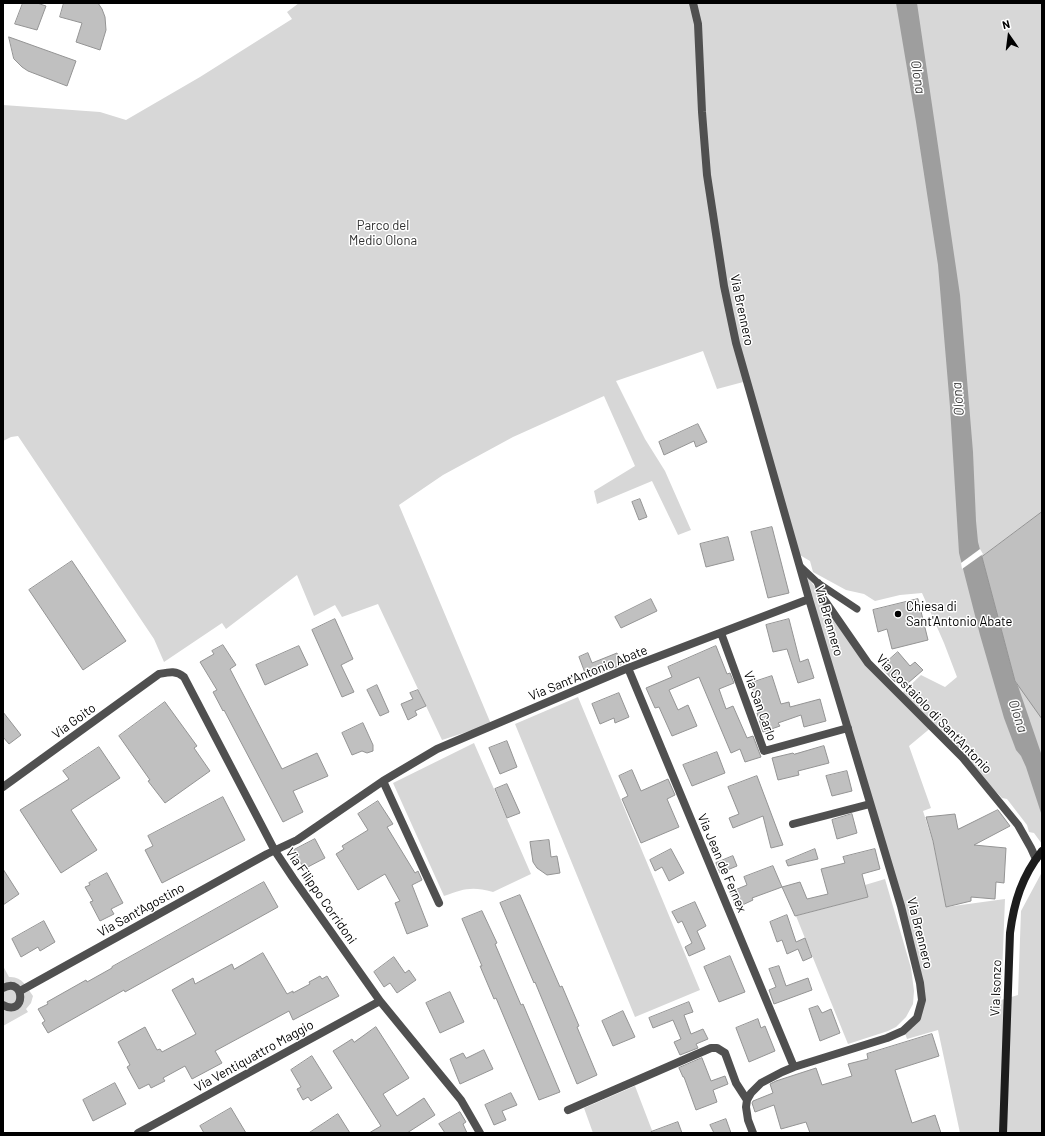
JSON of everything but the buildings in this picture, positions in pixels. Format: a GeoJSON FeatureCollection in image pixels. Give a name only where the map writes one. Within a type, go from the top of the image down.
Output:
{"type":"FeatureCollection","features":[{"type":"Feature","properties":{"kind":"street","name":"Via Brennero"},"geometry":{"type":"LineString","coordinates":[[693,3],[698,24],[702,112],[707,175],[724,286],[736,343],[809,599],[901,906],[920,983],[922,1000],[917,1018],[903,1031],[887,1038],[782,1072],[755,1087],[747,1100]]}},
{"type":"Feature","properties":{"kind":"street","name":"Via Costaiolo di Sant'Antonio"},"geometry":{"type":"LineString","coordinates":[[818,583],[823,598],[868,663],[963,758],[1018,825],[1031,848],[1039,855]]}},
{"type":"Feature","properties":{"kind":"street","name":"Via Sant'Antonio Abate"},"geometry":{"type":"LineString","coordinates":[[275,851],[297,840],[383,781],[437,749],[628,668],[809,599]]}},
{"type":"Feature","properties":{"kind":"street","name":"Via San Carlo"},"geometry":{"type":"LineString","coordinates":[[720,633],[764,751],[848,728]]}},
{"type":"Feature","properties":{"kind":"street","name":"Via Jean de Fernex"},"geometry":{"type":"LineString","coordinates":[[628,668],[794,1067]]}},
{"type":"Feature","properties":{"kind":"street","name":"Via Filippo Corridoni"},"geometry":{"type":"LineString","coordinates":[[159,674],[172,671],[180,673],[184,677],[275,851],[380,1001],[457,1094],[480,1133]]}},
{"type":"Feature","properties":{"kind":"street","name":"Via Goito"},"geometry":{"type":"LineString","coordinates":[[3,787],[159,674]]}},
{"type":"Feature","properties":{"kind":"street"},"geometry":{"type":"LineString","coordinates":[[383,781],[439,903]]}},
{"type":"Feature","properties":{"kind":"street"},"geometry":{"type":"LineString","coordinates":[[793,824],[870,804]]}},
{"type":"Feature","properties":{"kind":"street","name":"Via Sant'Agostino"},"geometry":{"type":"LineString","coordinates":[[20,991],[275,851]]}},
{"type":"Feature","properties":{"kind":"street","name":"Via Isonzo"},"geometry":{"type":"LineString","coordinates":[[1003,1133],[1010,933],[1013,909],[1018,891],[1025,876],[1039,855]]}},
{"type":"Feature","properties":{"kind":"street"},"geometry":{"type":"LineString","coordinates":[[3,988],[10,986],[17,988],[20,991],[21,998],[17,1005],[11,1008],[3,1006]]}},
{"type":"Feature","properties":{"kind":"street","name":"Via Ventiquattro Maggio"},"geometry":{"type":"LineString","coordinates":[[138,1133],[380,1001]]}},
{"type":"Feature","properties":{"kind":"street"},"geometry":{"type":"LineString","coordinates":[[568,1110],[710,1048],[717,1048],[725,1053],[736,1083],[747,1100],[746,1114],[752,1133]]}},
{"type":"Feature","properties":{"kind":"lane","name":"Via Costaiolo di Sant'Antonio"},"geometry":{"type":"LineString","coordinates":[[800,566],[818,583],[856,608]]}},
{"type":"Feature","properties":{"kind":"green space","name":"Parco del Medio Olona"},"geometry":{"type":"Polygon","coordinates":[[[299,3],[1042,3],[1042,844],[1034,833],[1029,832],[1027,825],[1007,799],[1002,798],[933,726],[909,746],[931,808],[923,811],[933,842],[946,907],[1005,899],[1001,1000],[1018,995],[1021,911],[1042,872],[1042,1133],[960,1133],[938,1030],[907,1039],[904,1030],[917,1018],[921,982],[800,566],[848,634],[900,695],[921,675],[945,687],[957,677],[944,643],[922,593],[900,595],[875,601],[864,594],[846,590],[813,572],[810,561],[798,554],[747,381],[717,389],[703,351],[616,381],[645,439],[665,471],[691,530],[678,535],[652,481],[597,504],[594,491],[635,466],[604,396],[513,437],[443,475],[399,505],[491,724],[442,740],[378,604],[342,617],[335,605],[314,616],[297,575],[226,629],[222,623],[164,662],[154,639],[18,436],[11,437],[3,441],[3,105],[100,112],[126,120],[200,77],[292,19],[287,12],[299,3]]]}},
{"type":"Feature","properties":{"kind":"green space"},"geometry":{"type":"Polygon","coordinates":[[[578,697],[700,990],[635,1017],[515,724],[578,697]]]}},
{"type":"Feature","properties":{"kind":"green space"},"geometry":{"type":"Polygon","coordinates":[[[474,743],[531,874],[493,892],[479,889],[468,889],[444,896],[393,783],[474,743]]]}},
{"type":"Feature","properties":{"kind":"green space"},"geometry":{"type":"Polygon","coordinates":[[[885,879],[911,968],[914,991],[913,1004],[906,1017],[896,1027],[848,1044],[796,916],[868,897],[865,885],[885,879]]]}},
{"type":"Feature","properties":{"kind":"green space"},"geometry":{"type":"Polygon","coordinates":[[[3,966],[9,977],[20,980],[26,985],[33,996],[31,1003],[26,1009],[28,1012],[3,1026],[3,966]]]}},
{"type":"Feature","properties":{"kind":"green space"},"geometry":{"type":"Polygon","coordinates":[[[635,1086],[653,1133],[593,1133],[584,1108],[635,1086]]]}},
{"type":"Feature","properties":{"kind":"water","name":"Olona"},"geometry":{"type":"Polygon","coordinates":[[[896,3],[917,3],[960,295],[973,452],[978,542],[1015,681],[1042,756],[1042,816],[1026,767],[1021,756],[1016,750],[1004,718],[980,635],[959,553],[950,407],[938,265],[896,3]]]}},
{"type":"Feature","properties":{"kind":"pier"},"geometry":{"type":"Polygon","coordinates":[[[980,549],[983,554],[962,569],[961,563],[980,549]]]}},
{"type":"Feature","properties":{"kind":"place","name":"Chiesa di Sant'Antonio Abate"},"geometry":{"type":"Point","coordinates":[898,614]}}]}
